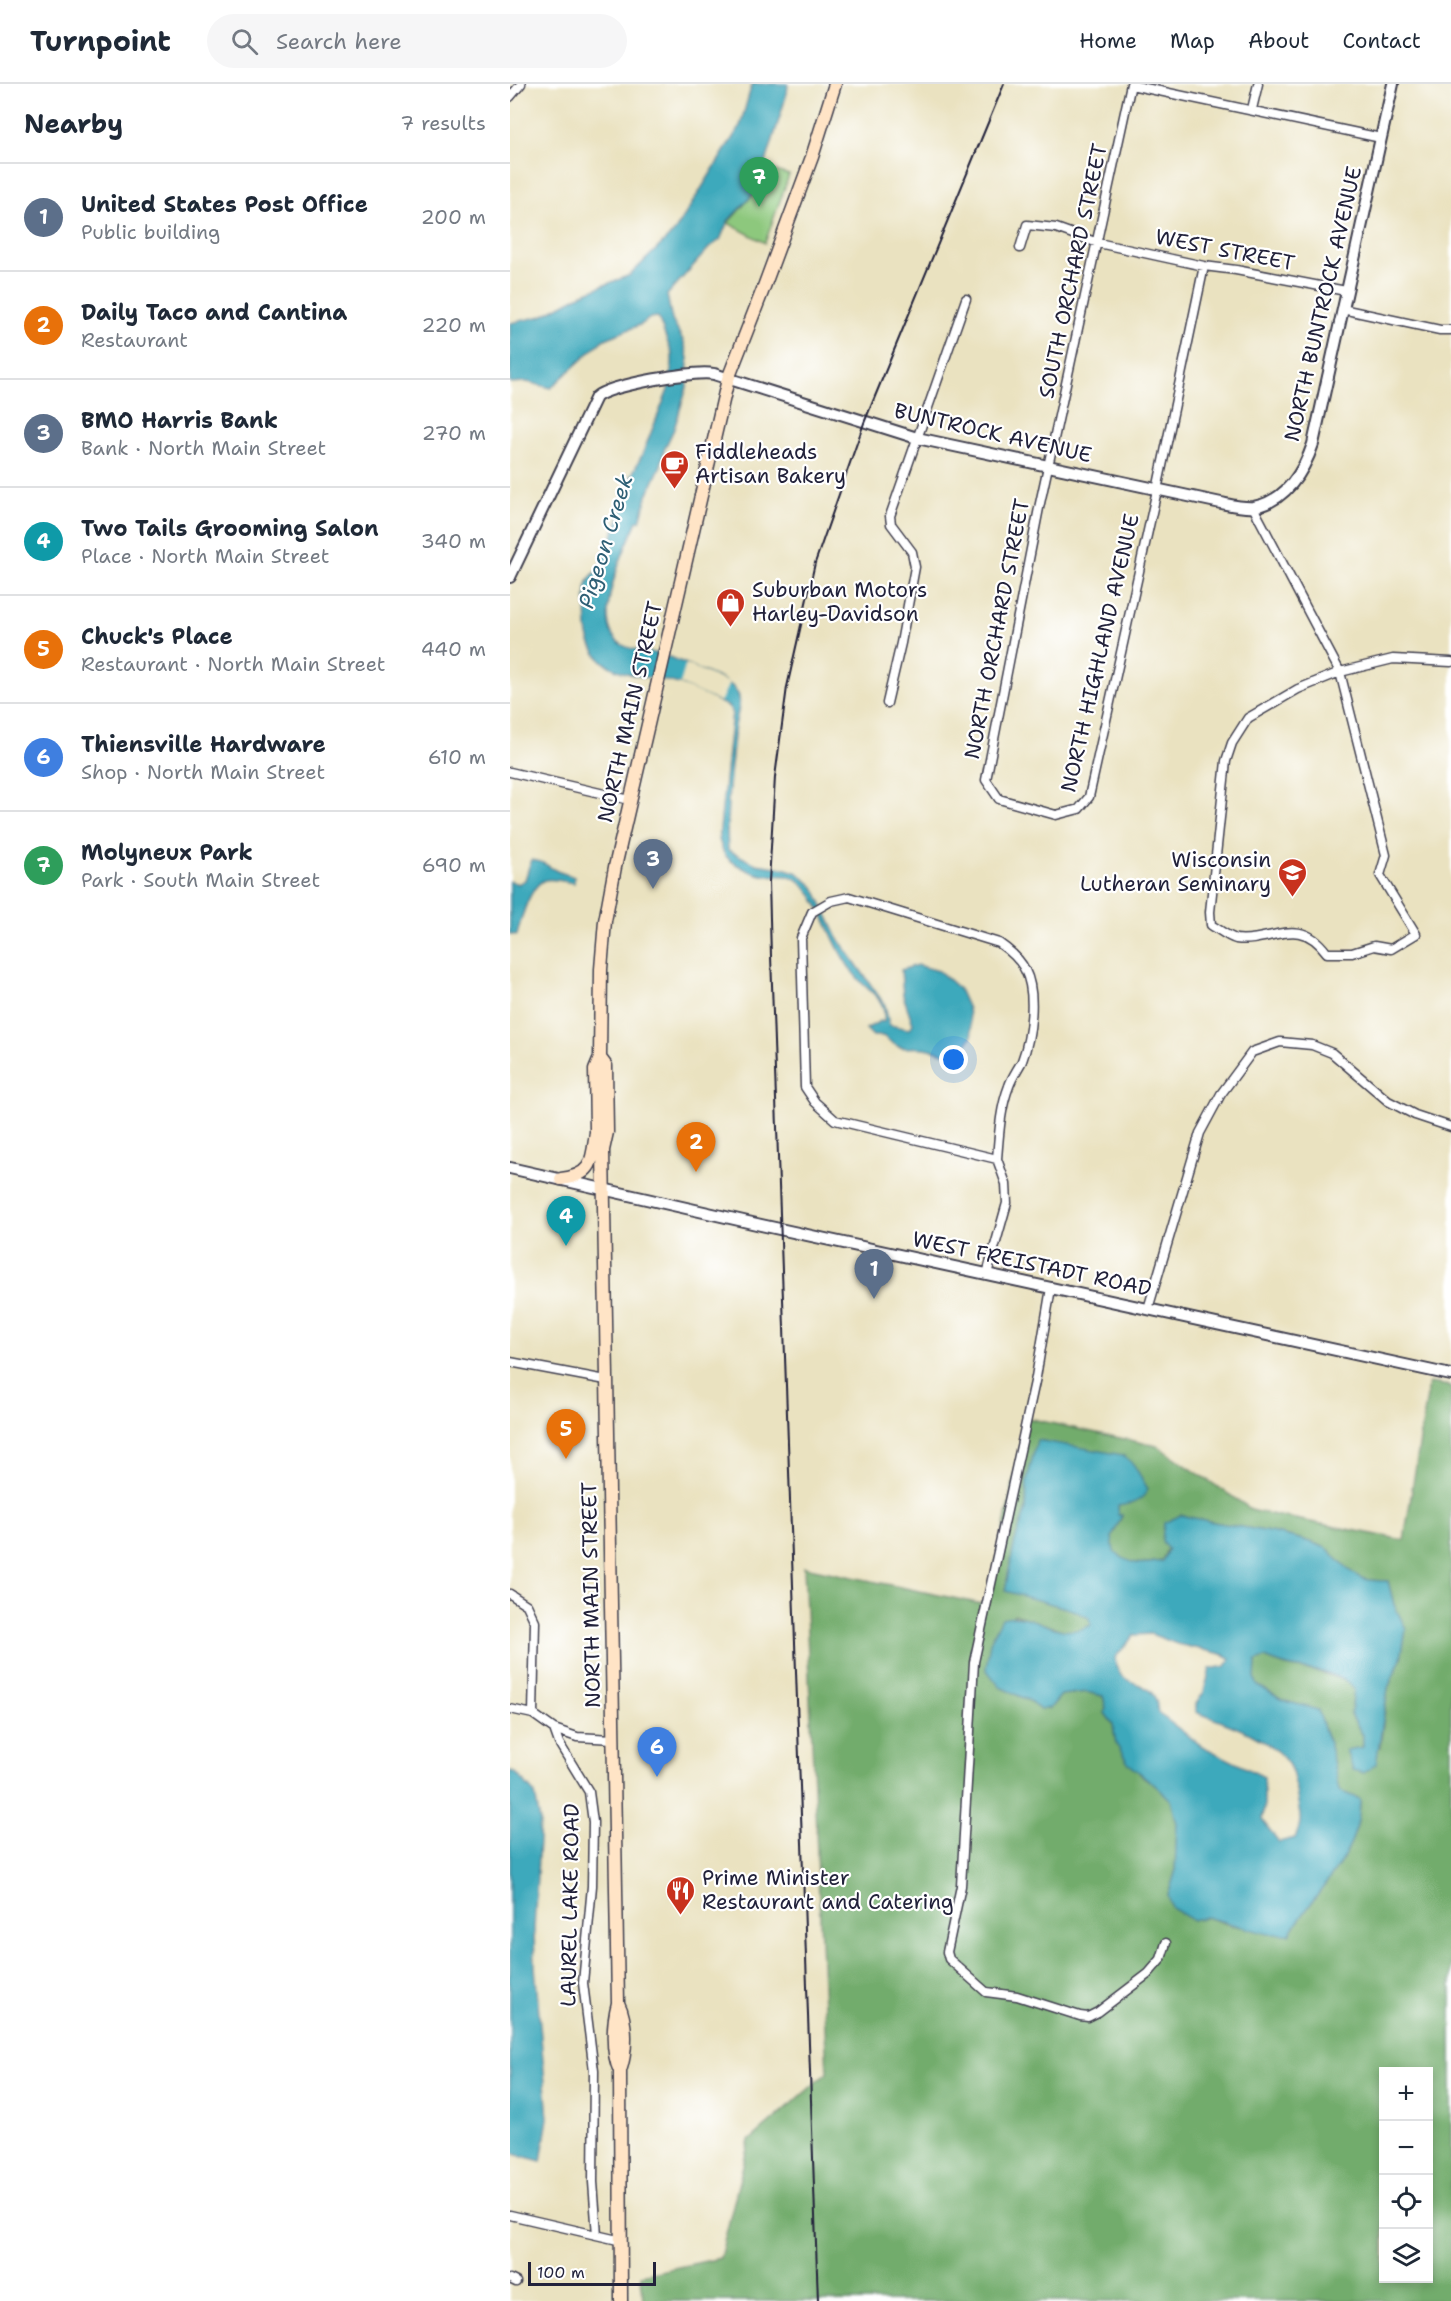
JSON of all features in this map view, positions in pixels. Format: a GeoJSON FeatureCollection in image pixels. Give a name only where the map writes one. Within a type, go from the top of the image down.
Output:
{"type":"FeatureCollection","features":[{"type":"Feature","properties":{"kind":"main road","name":"NORTH MAIN STREET"},"geometry":{"type":"LineString","coordinates":[[621,2301],[620,2071],[616,2062],[615,2016],[618,2003],[606,1380],[605,1190],[603,1150],[597,1131],[595,1070],[600,1058],[601,969],[605,921],[630,800],[728,379],[811,159],[835,84]]}},
{"type":"Feature","properties":{"kind":"main road","name":"NORTH MAIN STREET"},"geometry":{"type":"LineString","coordinates":[[600,1058],[606,1066],[607,1132],[603,1150]]}},
{"type":"Feature","properties":{"kind":"main road"},"geometry":{"type":"LineString","coordinates":[[561,1179],[580,1175],[589,1166],[597,1131]]}},
{"type":"Feature","properties":{"kind":"street"},"geometry":{"type":"LineString","coordinates":[[510,97],[521,84]]}},
{"type":"Feature","properties":{"kind":"street"},"geometry":{"type":"LineString","coordinates":[[1131,84],[1381,138]]}},
{"type":"Feature","properties":{"kind":"street","name":"SOUTH ORCHARD STREET"},"geometry":{"type":"LineString","coordinates":[[1049,465],[1131,84]]}},
{"type":"Feature","properties":{"kind":"street"},"geometry":{"type":"LineString","coordinates":[[1252,109],[1258,84]]}},
{"type":"Feature","properties":{"kind":"street","name":"NORTH BUNTROCK AVENUE"},"geometry":{"type":"LineString","coordinates":[[1253,507],[1280,494],[1298,476],[1306,464],[1313,444],[1393,84]]}},
{"type":"Feature","properties":{"kind":"street","name":"WEST STREET"},"geometry":{"type":"LineString","coordinates":[[1020,248],[1027,225],[1056,228],[1098,243],[1204,266],[1346,291]]}},
{"type":"Feature","properties":{"kind":"street","name":"NORTH HIGHLAND AVENUE"},"geometry":{"type":"LineString","coordinates":[[1030,809],[1056,815],[1079,809],[1089,797],[1204,266]]}},
{"type":"Feature","properties":{"kind":"street"},"geometry":{"type":"LineString","coordinates":[[887,703],[915,567],[912,552],[891,524],[890,516],[966,299]]}},
{"type":"Feature","properties":{"kind":"street"},"geometry":{"type":"LineString","coordinates":[[1342,309],[1440,330],[1451,330]]}},
{"type":"Feature","properties":{"kind":"street","name":"BUNTROCK AVENUE"},"geometry":{"type":"LineString","coordinates":[[510,577],[596,397],[609,390],[708,372],[917,438],[1157,490],[1253,507]]}},
{"type":"Feature","properties":{"kind":"street","name":"NORTH ORCHARD STREET"},"geometry":{"type":"LineString","coordinates":[[1030,809],[999,799],[986,780],[1049,465]]}},
{"type":"Feature","properties":{"kind":"street"},"geometry":{"type":"LineString","coordinates":[[1253,507],[1340,672],[1386,855],[1380,875],[1416,934],[1391,949],[1374,946],[1338,954],[1327,953],[1320,943],[1298,932],[1235,939],[1211,925],[1210,912],[1226,761],[1232,743],[1248,718],[1298,689],[1340,672],[1393,658],[1451,662]]}},
{"type":"Feature","properties":{"kind":"street"},"geometry":{"type":"LineString","coordinates":[[510,772],[630,800]]}},
{"type":"Feature","properties":{"kind":"street"},"geometry":{"type":"LineString","coordinates":[[987,1274],[1007,1203],[1006,1184],[997,1159],[1001,1116],[1009,1085],[1028,1041],[1031,1021],[1031,991],[1025,970],[1011,951],[999,943],[849,897],[826,904],[812,912],[806,921],[801,938],[804,1069],[806,1087],[815,1102],[835,1120],[997,1159]]}},
{"type":"Feature","properties":{"kind":"street"},"geometry":{"type":"LineString","coordinates":[[1148,1309],[1200,1133],[1221,1094],[1252,1052],[1280,1042],[1312,1045],[1332,1053],[1388,1101],[1415,1115],[1451,1127]]}},
{"type":"Feature","properties":{"kind":"street","name":"WEST FREISTADT ROAD"},"geometry":{"type":"LineString","coordinates":[[510,1168],[1451,1375]]}},
{"type":"Feature","properties":{"kind":"street"},"geometry":{"type":"LineString","coordinates":[[1051,1288],[1036,1377],[974,1662],[961,1886],[947,1952],[949,1959],[986,1992],[1017,1996],[1088,2017],[1148,1974],[1161,1959],[1166,1943]]}},
{"type":"Feature","properties":{"kind":"street"},"geometry":{"type":"LineString","coordinates":[[510,1362],[606,1380]]}},
{"type":"Feature","properties":{"kind":"street"},"geometry":{"type":"LineString","coordinates":[[510,1594],[528,1605],[535,1622],[533,1714]]}},
{"type":"Feature","properties":{"kind":"street"},"geometry":{"type":"LineString","coordinates":[[510,1709],[533,1714],[554,1729],[577,1737],[613,1739]]}},
{"type":"Feature","properties":{"kind":"street","name":"LAUREL LAKE ROAD"},"geometry":{"type":"LineString","coordinates":[[554,1729],[559,1743],[589,1792],[593,1822],[592,1886],[583,1983],[594,2071],[593,2182],[597,2235]]}},
{"type":"Feature","properties":{"kind":"street"},"geometry":{"type":"LineString","coordinates":[[510,2215],[622,2241]]}},
{"type":"Feature","properties":{"kind":"green space"},"geometry":{"type":"Polygon","coordinates":[[[765,168],[789,175],[765,243],[728,223],[758,189],[765,168]]]}},
{"type":"Feature","properties":{"kind":"green space"},"geometry":{"type":"Polygon","coordinates":[[[1429,1383],[1451,1386],[1451,2301],[643,2301],[641,2275],[720,2258],[749,2141],[827,2073],[804,1567],[987,1605],[1027,1418],[1157,1446],[1254,1511],[1404,1540],[1429,1383]],[[1038,1440],[1027,1480],[1026,1509],[1015,1541],[1005,1590],[1073,1610],[1090,1618],[1091,1625],[1079,1632],[1068,1632],[1014,1614],[1000,1687],[1030,1701],[1040,1710],[1050,1708],[1061,1695],[1086,1692],[1103,1696],[1105,1713],[1113,1724],[1116,1743],[1141,1775],[1171,1800],[1177,1823],[1175,1874],[1168,1895],[1192,1920],[1206,1917],[1230,1925],[1290,1934],[1345,1854],[1358,1819],[1360,1799],[1339,1791],[1330,1746],[1318,1710],[1282,1700],[1257,1685],[1256,1661],[1265,1658],[1286,1666],[1319,1672],[1347,1681],[1354,1689],[1351,1715],[1363,1736],[1363,1747],[1347,1750],[1380,1747],[1388,1688],[1401,1658],[1406,1629],[1394,1605],[1388,1581],[1361,1578],[1345,1567],[1328,1549],[1309,1542],[1181,1515],[1162,1561],[1142,1564],[1126,1560],[1113,1552],[1112,1537],[1122,1516],[1118,1515],[1118,1506],[1053,1443],[1038,1440]]]}},
{"type":"Feature","properties":{"kind":"water"},"geometry":{"type":"Polygon","coordinates":[[[752,84],[788,84],[787,93],[758,189],[728,221],[720,240],[710,247],[667,295],[672,320],[684,342],[688,358],[687,387],[640,521],[637,521],[618,566],[609,603],[608,620],[612,634],[621,644],[672,658],[724,681],[734,689],[739,696],[739,704],[729,788],[728,850],[756,864],[798,873],[814,887],[838,938],[885,1005],[889,1025],[909,1029],[913,1024],[903,995],[901,970],[917,965],[939,971],[959,989],[968,1009],[972,1036],[962,1051],[953,1056],[928,1049],[902,1048],[883,1036],[873,1036],[866,1029],[880,1021],[884,1022],[884,1009],[877,997],[848,966],[818,906],[805,887],[798,880],[789,877],[753,872],[737,865],[725,854],[719,839],[732,712],[729,707],[685,686],[612,668],[593,650],[587,628],[586,587],[593,574],[598,571],[622,512],[626,486],[642,455],[668,390],[672,354],[658,317],[650,318],[642,324],[603,340],[551,388],[527,382],[510,383],[510,323],[542,316],[584,293],[630,275],[675,231],[740,126],[752,84]]]}},
{"type":"Feature","properties":{"kind":"water"},"geometry":{"type":"Polygon","coordinates":[[[531,860],[542,862],[574,877],[574,883],[552,879],[540,883],[526,904],[517,935],[510,934],[510,881],[518,884],[525,880],[531,860]]]}},
{"type":"Feature","properties":{"kind":"water"},"geometry":{"type":"Polygon","coordinates":[[[1037,1440],[1123,1455],[1134,1465],[1148,1489],[1139,1500],[1118,1506],[1118,1515],[1122,1515],[1112,1537],[1114,1552],[1132,1562],[1142,1564],[1162,1561],[1168,1550],[1162,1541],[1164,1523],[1181,1515],[1310,1542],[1328,1549],[1345,1567],[1361,1578],[1388,1581],[1394,1605],[1406,1629],[1401,1658],[1388,1688],[1376,1764],[1364,1773],[1353,1770],[1346,1750],[1363,1747],[1363,1735],[1351,1715],[1354,1689],[1341,1678],[1324,1672],[1288,1666],[1265,1658],[1256,1661],[1257,1685],[1282,1700],[1318,1710],[1330,1746],[1339,1791],[1360,1799],[1358,1819],[1345,1854],[1290,1934],[1268,1934],[1206,1917],[1192,1920],[1172,1908],[1168,1896],[1175,1873],[1177,1823],[1171,1800],[1128,1763],[1116,1744],[1113,1724],[1105,1713],[1103,1696],[1086,1692],[1061,1695],[1050,1708],[1040,1710],[1030,1701],[1000,1687],[986,1669],[990,1643],[1002,1618],[1014,1616],[1024,1618],[1067,1631],[1091,1625],[1089,1618],[1073,1610],[1005,1591],[1015,1541],[1026,1509],[1027,1480],[1037,1440]],[[1151,1634],[1134,1635],[1115,1658],[1117,1668],[1126,1679],[1151,1692],[1156,1700],[1158,1713],[1202,1746],[1264,1777],[1262,1820],[1279,1842],[1295,1838],[1300,1813],[1294,1778],[1286,1761],[1278,1752],[1257,1737],[1196,1712],[1196,1704],[1204,1692],[1210,1669],[1226,1666],[1231,1659],[1222,1654],[1177,1644],[1151,1634]]]}},
{"type":"Feature","properties":{"kind":"water"},"geometry":{"type":"Polygon","coordinates":[[[510,1771],[515,1772],[535,1794],[540,1822],[534,1929],[535,1967],[548,2118],[541,2161],[510,2153],[510,1771]]]}},
{"type":"Feature","properties":{"kind":"pier"},"geometry":{"type":"Polygon","coordinates":[[[686,664],[729,683],[720,702],[680,684],[686,664]]]}},
{"type":"Feature","properties":{"kind":"railway"},"geometry":{"type":"LineString","coordinates":[[818,2301],[771,956],[769,882],[775,777],[787,687],[815,563],[864,423],[1004,84]]}},
{"type":"Feature","properties":{"kind":"place","name":"Molyneux Park"},"geometry":{"type":"Point","coordinates":[759,207]}},
{"type":"Feature","properties":{"kind":"place","name":"Fiddleheads Artisan Bakery"},"geometry":{"type":"Point","coordinates":[674,490]}},
{"type":"Feature","properties":{"kind":"place","name":"Suburban Motors Harley-Davidson"},"geometry":{"type":"Point","coordinates":[731,628]}},
{"type":"Feature","properties":{"kind":"place","name":"BMO Harris Bank"},"geometry":{"type":"Point","coordinates":[653,889]}},
{"type":"Feature","properties":{"kind":"place","name":"Wisconsin Lutheran Seminary"},"geometry":{"type":"Point","coordinates":[1292,898]}},
{"type":"Feature","properties":{"kind":"place","name":"Daily Taco and Cantina"},"geometry":{"type":"Point","coordinates":[696,1172]}},
{"type":"Feature","properties":{"kind":"place","name":"Two Tails Grooming Salon"},"geometry":{"type":"Point","coordinates":[566,1246]}},
{"type":"Feature","properties":{"kind":"place","name":"United States Post Office"},"geometry":{"type":"Point","coordinates":[874,1299]}},
{"type":"Feature","properties":{"kind":"place","name":"Chuck's Place"},"geometry":{"type":"Point","coordinates":[566,1459]}},
{"type":"Feature","properties":{"kind":"place","name":"Thiensville Hardware"},"geometry":{"type":"Point","coordinates":[657,1777]}},
{"type":"Feature","properties":{"kind":"place","name":"Prime Minister Restaurant and Catering"},"geometry":{"type":"Point","coordinates":[681,1916]}},
{"type":"Feature","properties":{"kind":"water label","name":"Pigeon Creek"},"geometry":{"type":"Point","coordinates":[605,541]}}]}
